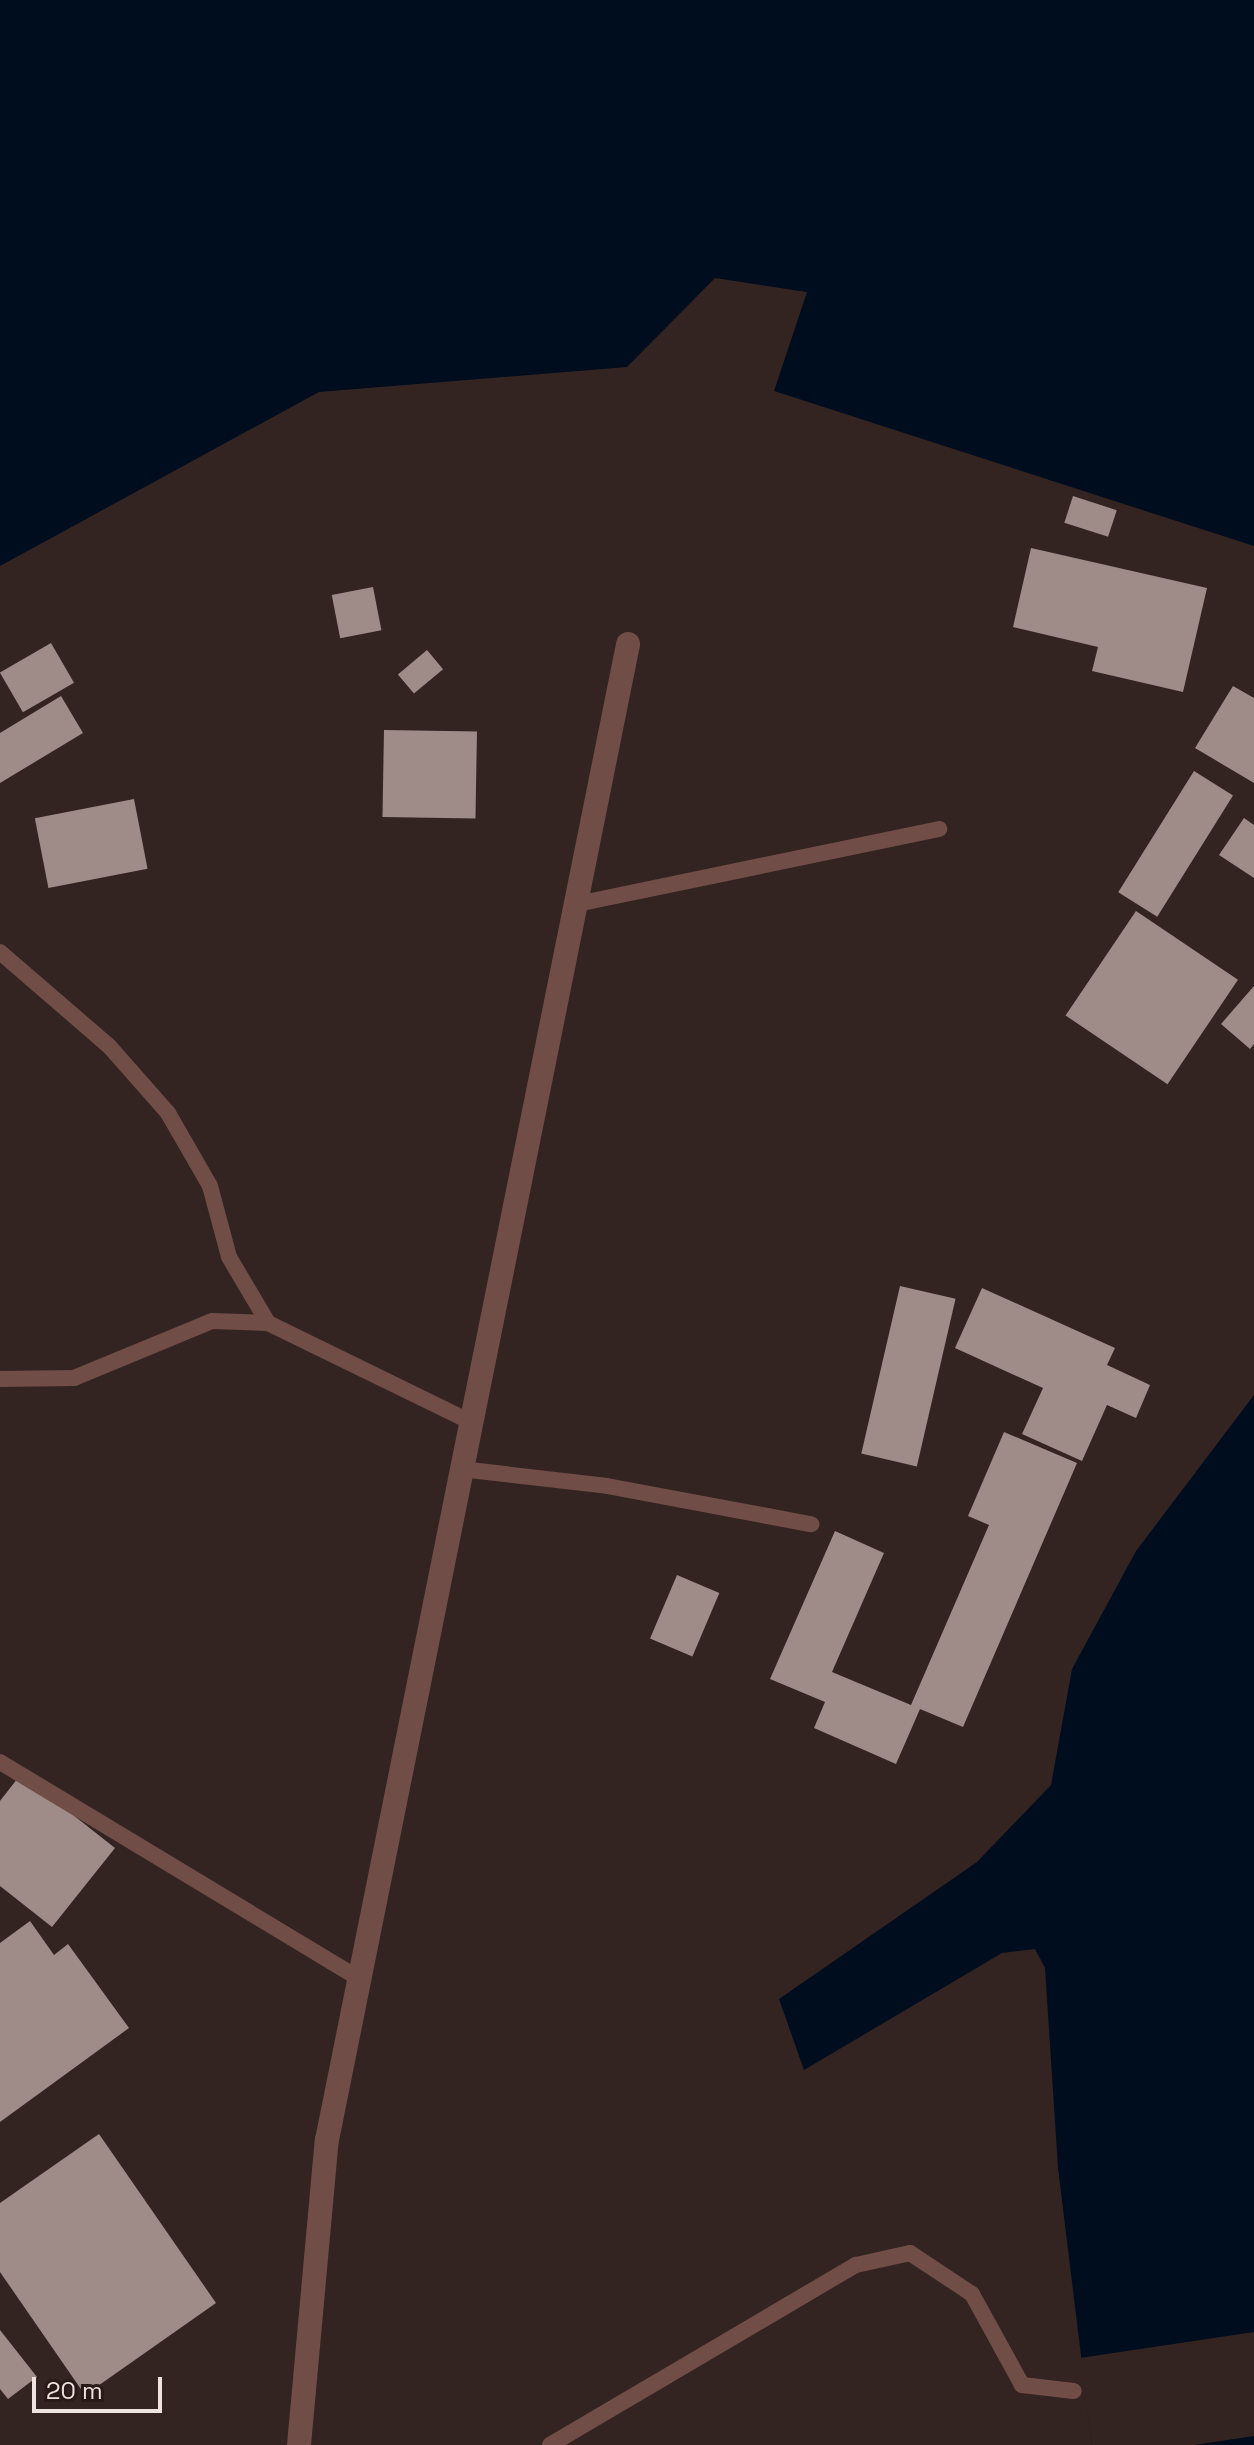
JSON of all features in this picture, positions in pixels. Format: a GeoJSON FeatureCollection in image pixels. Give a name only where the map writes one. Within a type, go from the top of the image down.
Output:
{"type":"FeatureCollection","features":[{"type":"Feature","properties":{"kind":"street"},"geometry":{"type":"LineString","coordinates":[[299,2445],[327,2140],[357,1977],[628,644]]}},
{"type":"Feature","properties":{"kind":"lane"},"geometry":{"type":"LineString","coordinates":[[577,904],[939,829]]}},
{"type":"Feature","properties":{"kind":"lane"},"geometry":{"type":"LineString","coordinates":[[0,952],[109,1046],[168,1113],[210,1186],[229,1257],[268,1323]]}},
{"type":"Feature","properties":{"kind":"lane"},"geometry":{"type":"LineString","coordinates":[[0,1379],[74,1378],[212,1321],[268,1323],[471,1422]]}},
{"type":"Feature","properties":{"kind":"lane"},"geometry":{"type":"LineString","coordinates":[[461,1469],[607,1486],[811,1524]]}},
{"type":"Feature","properties":{"kind":"lane"},"geometry":{"type":"LineString","coordinates":[[0,1762],[357,1977]]}},
{"type":"Feature","properties":{"kind":"lane"},"geometry":{"type":"LineString","coordinates":[[550,2445],[856,2265],[910,2253],[972,2294],[1022,2385],[1074,2391]]}},
{"type":"Feature","properties":{"kind":"water"},"geometry":{"type":"Polygon","coordinates":[[[0,0],[1254,0],[1254,546],[774,391],[807,292],[715,278],[627,367],[319,392],[0,566],[0,0]]]}},
{"type":"Feature","properties":{"kind":"water"},"geometry":{"type":"Polygon","coordinates":[[[1254,1395],[1254,2445],[1092,2445],[1058,2168],[1045,1968],[1035,1949],[1002,1953],[804,2070],[779,1999],[977,1862],[1051,1785],[1072,1669],[1136,1551],[1254,1395]]]}},
{"type":"Feature","properties":{"kind":"pier"},"geometry":{"type":"Polygon","coordinates":[[[1254,2332],[1254,2436],[1194,2445],[1092,2445],[1080,2358],[1254,2332]]]}},
{"type":"Feature","properties":{"kind":"building"},"geometry":{"type":"Polygon","coordinates":[[[1073,496],[1117,510],[1108,537],[1064,523],[1073,496]]]}},
{"type":"Feature","properties":{"kind":"building"},"geometry":{"type":"Polygon","coordinates":[[[1031,548],[1207,588],[1183,692],[1092,671],[1098,647],[1013,627],[1031,548]]]}},
{"type":"Feature","properties":{"kind":"building"},"geometry":{"type":"Polygon","coordinates":[[[373,587],[381,630],[340,638],[332,595],[373,587]]]}},
{"type":"Feature","properties":{"kind":"building"},"geometry":{"type":"Polygon","coordinates":[[[51,643],[74,683],[23,712],[0,672],[51,643]]]}},
{"type":"Feature","properties":{"kind":"building"},"geometry":{"type":"Polygon","coordinates":[[[427,650],[443,669],[414,694],[398,674],[427,650]]]}},
{"type":"Feature","properties":{"kind":"building"},"geometry":{"type":"Polygon","coordinates":[[[1233,686],[1254,698],[1254,783],[1195,748],[1233,686]]]}},
{"type":"Feature","properties":{"kind":"building"},"geometry":{"type":"Polygon","coordinates":[[[61,696],[83,733],[0,783],[0,733],[61,696]]]}},
{"type":"Feature","properties":{"kind":"building"},"geometry":{"type":"Polygon","coordinates":[[[384,730],[477,732],[475,819],[382,817],[384,730]]]}},
{"type":"Feature","properties":{"kind":"building"},"geometry":{"type":"Polygon","coordinates":[[[1194,771],[1233,795],[1157,917],[1118,892],[1194,771]]]}},
{"type":"Feature","properties":{"kind":"building"},"geometry":{"type":"Polygon","coordinates":[[[134,799],[148,869],[48,888],[35,818],[134,799]]]}},
{"type":"Feature","properties":{"kind":"building"},"geometry":{"type":"Polygon","coordinates":[[[1244,818],[1254,825],[1254,878],[1219,855],[1244,818]]]}},
{"type":"Feature","properties":{"kind":"building"},"geometry":{"type":"Polygon","coordinates":[[[1136,911],[1238,980],[1168,1084],[1066,1015],[1136,911]]]}},
{"type":"Feature","properties":{"kind":"building"},"geometry":{"type":"Polygon","coordinates":[[[1254,986],[1254,1044],[1250,1049],[1221,1024],[1254,986]]]}},
{"type":"Feature","properties":{"kind":"building"},"geometry":{"type":"Polygon","coordinates":[[[900,1286],[956,1299],[917,1466],[861,1454],[900,1286]]]}},
{"type":"Feature","properties":{"kind":"building"},"geometry":{"type":"Polygon","coordinates":[[[982,1288],[1115,1348],[1107,1365],[1150,1385],[1136,1418],[1107,1405],[1082,1461],[1022,1434],[1043,1388],[955,1348],[982,1288]]]}},
{"type":"Feature","properties":{"kind":"building"},"geometry":{"type":"Polygon","coordinates":[[[1004,1432],[1077,1463],[963,1727],[920,1709],[896,1764],[814,1728],[825,1702],[770,1679],[835,1531],[884,1553],[832,1672],[911,1705],[989,1525],[968,1516],[1004,1432]]]}},
{"type":"Feature","properties":{"kind":"building"},"geometry":{"type":"Polygon","coordinates":[[[677,1575],[719,1593],[692,1656],[650,1639],[677,1575]]]}},
{"type":"Feature","properties":{"kind":"building"},"geometry":{"type":"Polygon","coordinates":[[[21,1774],[115,1848],[52,1927],[0,1886],[0,1801],[21,1774]]]}},
{"type":"Feature","properties":{"kind":"building"},"geometry":{"type":"Polygon","coordinates":[[[30,1921],[54,1955],[68,1944],[129,2028],[0,2122],[0,1943],[30,1921]]]}},
{"type":"Feature","properties":{"kind":"building"},"geometry":{"type":"Polygon","coordinates":[[[99,2134],[216,2303],[85,2395],[0,2272],[0,2203],[99,2134]]]}},
{"type":"Feature","properties":{"kind":"building"},"geometry":{"type":"Polygon","coordinates":[[[0,2330],[37,2377],[8,2399],[0,2389],[0,2330]]]}}]}
